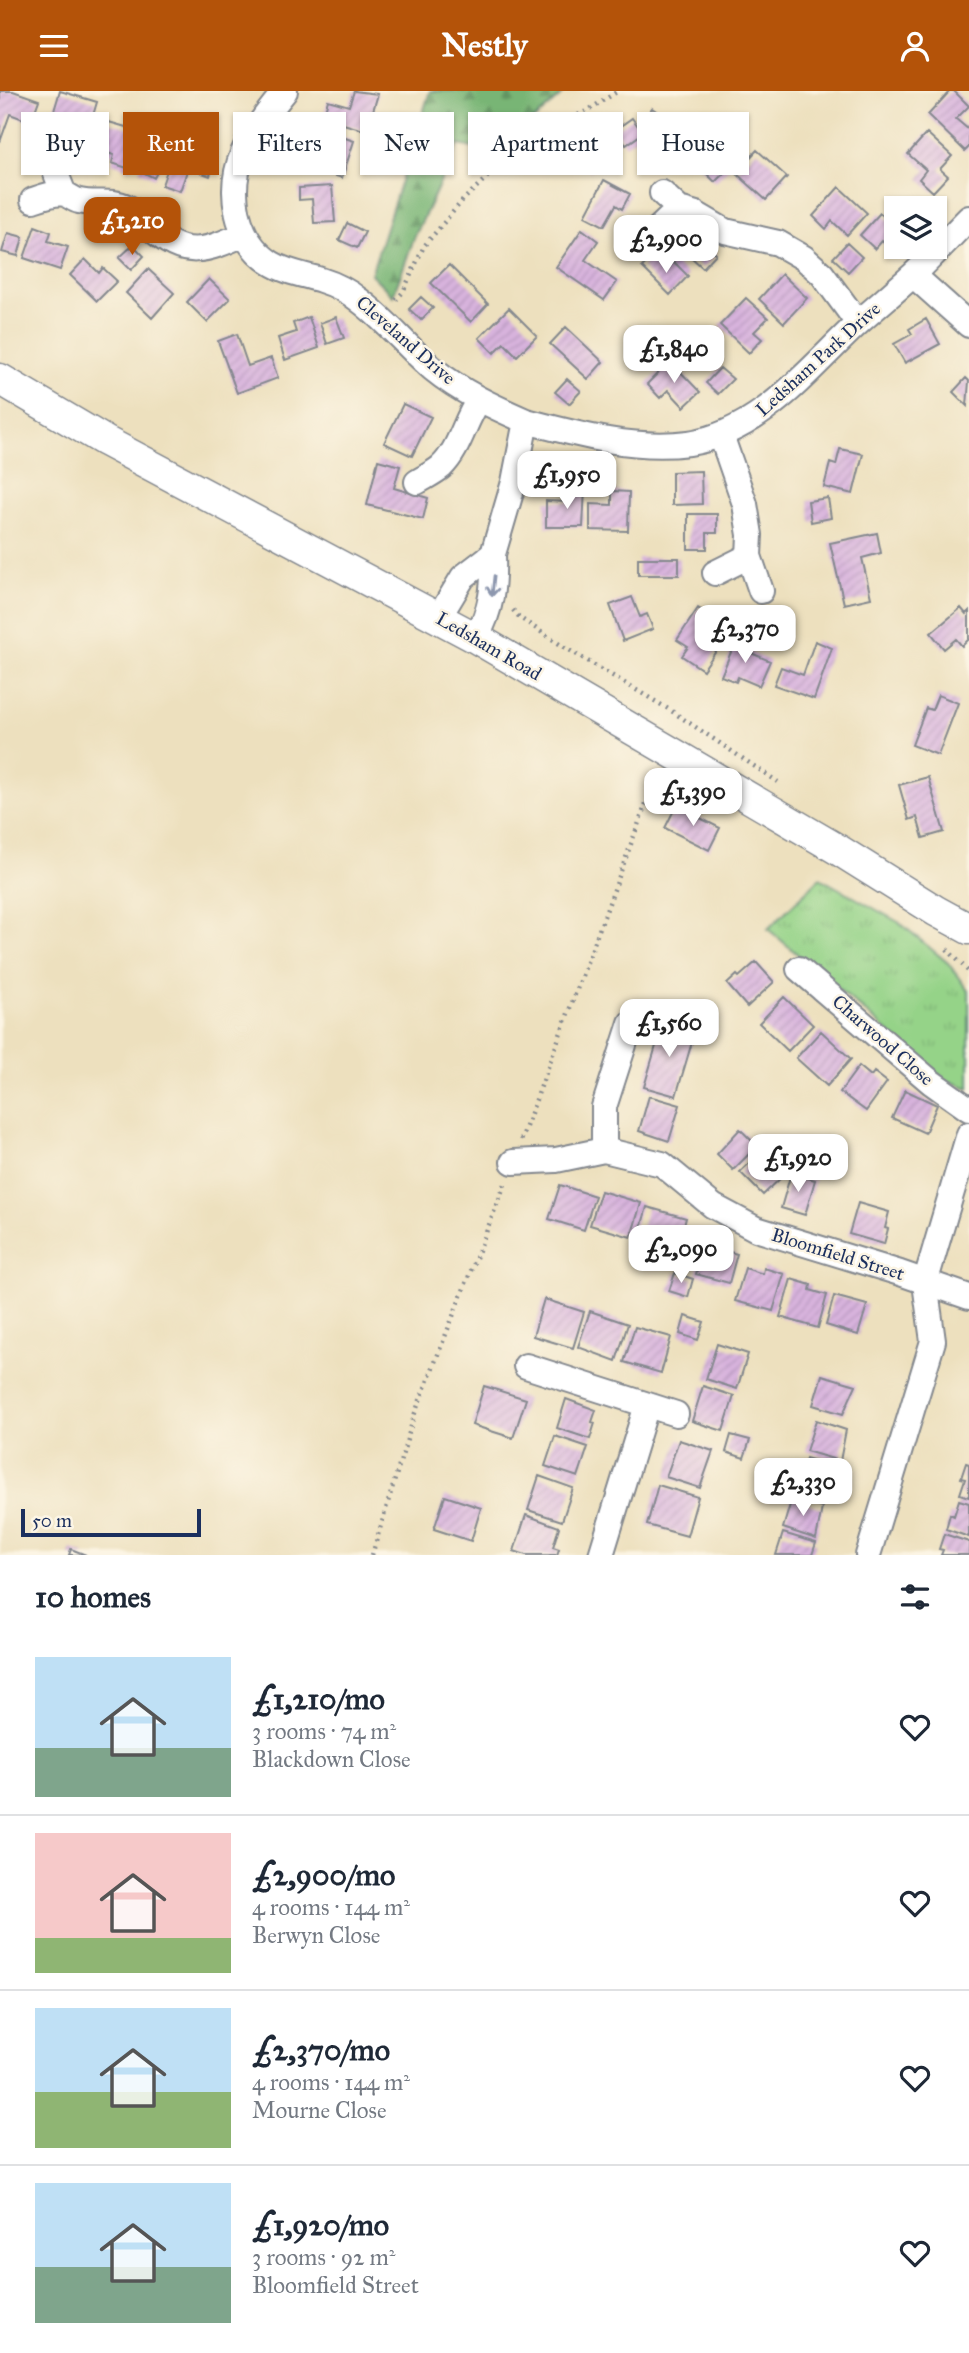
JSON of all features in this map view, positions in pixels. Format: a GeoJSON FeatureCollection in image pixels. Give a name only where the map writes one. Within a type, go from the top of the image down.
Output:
{"type":"FeatureCollection","features":[{"type":"Feature","properties":{"kind":"main road","name":"Ledsham Road"},"geometry":{"type":"LineString","coordinates":[[0,379],[105,441],[476,638],[969,929]]}},
{"type":"Feature","properties":{"kind":"street","name":"Cleveland Drive"},"geometry":{"type":"LineString","coordinates":[[285,91],[242,154],[236,181],[235,207],[244,234],[254,248],[271,263],[325,281],[353,295],[381,317],[434,369],[479,400],[526,421]]}},
{"type":"Feature","properties":{"kind":"street"},"geometry":{"type":"LineString","coordinates":[[57,175],[64,194]]}},
{"type":"Feature","properties":{"kind":"street"},"geometry":{"type":"LineString","coordinates":[[33,200],[64,194],[79,201],[116,202],[131,209],[163,239],[191,251],[208,249],[244,234]]}},
{"type":"Feature","properties":{"kind":"street"},"geometry":{"type":"LineString","coordinates":[[658,229],[671,201],[725,231],[778,243],[804,258],[822,274],[858,323]]}},
{"type":"Feature","properties":{"kind":"street","name":"Ledsham Park Drive"},"geometry":{"type":"LineString","coordinates":[[526,421],[582,435],[653,446],[691,443],[721,435],[751,419],[787,391],[913,275],[969,218]]}},
{"type":"Feature","properties":{"kind":"street"},"geometry":{"type":"LineString","coordinates":[[913,275],[969,325]]}},
{"type":"Feature","properties":{"kind":"street"},"geometry":{"type":"LineString","coordinates":[[417,482],[441,467],[455,449],[471,410],[479,400]]}},
{"type":"Feature","properties":{"kind":"street"},"geometry":{"type":"LineString","coordinates":[[476,638],[488,615],[494,580],[493,554],[514,482],[526,421]]}},
{"type":"Feature","properties":{"kind":"street"},"geometry":{"type":"LineString","coordinates":[[721,435],[745,504],[750,535],[749,556],[761,591]]}},
{"type":"Feature","properties":{"kind":"street"},"geometry":{"type":"LineString","coordinates":[[439,617],[463,577],[493,554]]}},
{"type":"Feature","properties":{"kind":"street"},"geometry":{"type":"LineString","coordinates":[[715,573],[749,556]]}},
{"type":"Feature","properties":{"kind":"street","name":"Charwood Close"},"geometry":{"type":"LineString","coordinates":[[799,969],[931,1082],[969,1109]]}},
{"type":"Feature","properties":{"kind":"street"},"geometry":{"type":"LineString","coordinates":[[604,1150],[604,1107],[631,1023]]}},
{"type":"Feature","properties":{"kind":"street"},"geometry":{"type":"LineString","coordinates":[[868,1555],[933,1341],[925,1283],[969,1135]]}},
{"type":"Feature","properties":{"kind":"street","name":"Bloomfield Street"},"geometry":{"type":"LineString","coordinates":[[513,1162],[556,1160],[604,1150],[662,1164],[713,1206],[756,1229],[969,1297]]}},
{"type":"Feature","properties":{"kind":"street"},"geometry":{"type":"LineString","coordinates":[[526,1366],[676,1414]]}},
{"type":"Feature","properties":{"kind":"street"},"geometry":{"type":"LineString","coordinates":[[601,1555],[647,1405]]}},
{"type":"Feature","properties":{"kind":"path"},"geometry":{"type":"LineString","coordinates":[[381,317],[403,292],[424,246],[463,200],[524,142],[590,109],[618,91]]}},
{"type":"Feature","properties":{"kind":"path"},"geometry":{"type":"LineString","coordinates":[[492,596],[564,647],[670,710],[780,783]]}},
{"type":"Feature","properties":{"kind":"green space"},"geometry":{"type":"Polygon","coordinates":[[[430,91],[566,91],[543,112],[468,112],[468,147],[458,145],[454,153],[454,112],[423,112],[430,91]]]}},
{"type":"Feature","properties":{"kind":"green space"},"geometry":{"type":"Polygon","coordinates":[[[403,175],[444,175],[415,236],[393,296],[371,274],[403,175]]]}},
{"type":"Feature","properties":{"kind":"green space"},"geometry":{"type":"Polygon","coordinates":[[[820,878],[900,923],[948,963],[969,992],[969,1088],[945,1080],[768,929],[820,878]]]}},
{"type":"Feature","properties":{"kind":"building"},"geometry":{"type":"Polygon","coordinates":[[[0,91],[13,91],[39,100],[35,112],[21,112],[21,118],[10,114],[0,142],[0,91]]]}},
{"type":"Feature","properties":{"kind":"building"},"geometry":{"type":"Polygon","coordinates":[[[60,91],[97,102],[94,112],[54,112],[60,91]]]}},
{"type":"Feature","properties":{"kind":"building"},"geometry":{"type":"Polygon","coordinates":[[[354,91],[378,94],[373,112],[360,112],[360,129],[346,125],[346,112],[325,112],[328,100],[349,106],[354,91]]]}},
{"type":"Feature","properties":{"kind":"building"},"geometry":{"type":"Polygon","coordinates":[[[950,91],[954,91],[969,106],[956,119],[969,130],[969,147],[965,151],[928,115],[950,91]]]}},
{"type":"Feature","properties":{"kind":"building"},"geometry":{"type":"Polygon","coordinates":[[[632,118],[637,125],[637,137],[626,145],[623,141],[623,124],[632,118]]]}},
{"type":"Feature","properties":{"kind":"building"},"geometry":{"type":"Polygon","coordinates":[[[109,122],[123,126],[123,167],[112,163],[114,155],[109,154],[109,122]]]}},
{"type":"Feature","properties":{"kind":"building"},"geometry":{"type":"Polygon","coordinates":[[[927,133],[952,156],[940,169],[948,176],[933,192],[919,179],[926,170],[908,154],[927,133]]]}},
{"type":"Feature","properties":{"kind":"building"},"geometry":{"type":"Polygon","coordinates":[[[346,138],[354,141],[346,166],[346,138]]]}},
{"type":"Feature","properties":{"kind":"building"},"geometry":{"type":"Polygon","coordinates":[[[757,150],[787,177],[766,200],[738,175],[749,175],[749,159],[757,150]]]}},
{"type":"Feature","properties":{"kind":"building"},"geometry":{"type":"Polygon","coordinates":[[[165,175],[186,175],[180,191],[162,185],[165,175]]]}},
{"type":"Feature","properties":{"kind":"building"},"geometry":{"type":"Polygon","coordinates":[[[708,175],[722,175],[715,182],[708,175]]]}},
{"type":"Feature","properties":{"kind":"building"},"geometry":{"type":"Polygon","coordinates":[[[604,180],[630,194],[622,209],[616,205],[604,226],[585,216],[604,180]]]}},
{"type":"Feature","properties":{"kind":"building"},"geometry":{"type":"Polygon","coordinates":[[[332,186],[335,222],[314,223],[312,199],[299,200],[299,188],[332,186]]]}},
{"type":"Feature","properties":{"kind":"building"},"geometry":{"type":"Polygon","coordinates":[[[839,187],[867,213],[847,235],[832,221],[826,229],[813,216],[839,187]]]}},
{"type":"Feature","properties":{"kind":"building"},"geometry":{"type":"Polygon","coordinates":[[[880,213],[884,216],[884,243],[882,241],[875,249],[860,235],[880,213]]]}},
{"type":"Feature","properties":{"kind":"building"},"geometry":{"type":"Polygon","coordinates":[[[347,223],[365,232],[357,248],[339,240],[347,223]]]}},
{"type":"Feature","properties":{"kind":"building"},"geometry":{"type":"Polygon","coordinates":[[[35,226],[51,232],[48,241],[68,247],[60,270],[24,258],[35,226]]]}},
{"type":"Feature","properties":{"kind":"building"},"geometry":{"type":"Polygon","coordinates":[[[582,229],[598,241],[585,260],[617,282],[604,300],[556,267],[582,229]]]}},
{"type":"Feature","properties":{"kind":"building"},"geometry":{"type":"Polygon","coordinates":[[[8,233],[23,237],[18,256],[2,252],[8,233]]]}},
{"type":"Feature","properties":{"kind":"building"},"geometry":{"type":"Polygon","coordinates":[[[704,242],[716,254],[703,268],[690,256],[704,242]]]}},
{"type":"Feature","properties":{"kind":"building"},"geometry":{"type":"Polygon","coordinates":[[[847,243],[862,257],[848,272],[833,258],[847,243]]]}},
{"type":"Feature","properties":{"kind":"building"},"geometry":{"type":"Polygon","coordinates":[[[133,245],[144,256],[131,270],[119,258],[133,245]]]}},
{"type":"Feature","properties":{"kind":"building"},"geometry":{"type":"Polygon","coordinates":[[[654,256],[667,269],[674,262],[688,276],[670,295],[642,267],[654,256]]]}},
{"type":"Feature","properties":{"kind":"building"},"geometry":{"type":"Polygon","coordinates":[[[85,259],[99,273],[103,268],[117,281],[97,301],[70,275],[85,259]]]}},
{"type":"Feature","properties":{"kind":"building"},"geometry":{"type":"Polygon","coordinates":[[[449,265],[488,304],[471,322],[431,283],[449,265]]]}},
{"type":"Feature","properties":{"kind":"building"},"geometry":{"type":"Polygon","coordinates":[[[148,269],[174,293],[152,318],[126,293],[148,269]]]}},
{"type":"Feature","properties":{"kind":"building"},"geometry":{"type":"Polygon","coordinates":[[[782,274],[807,298],[784,323],[759,299],[782,274]]]}},
{"type":"Feature","properties":{"kind":"building"},"geometry":{"type":"Polygon","coordinates":[[[209,279],[230,299],[207,322],[187,302],[209,279]]]}},
{"type":"Feature","properties":{"kind":"building"},"geometry":{"type":"Polygon","coordinates":[[[421,297],[433,308],[421,320],[409,309],[421,297]]]}},
{"type":"Feature","properties":{"kind":"building"},"geometry":{"type":"Polygon","coordinates":[[[746,298],[768,318],[754,332],[762,339],[749,353],[720,325],[746,298]]]}},
{"type":"Feature","properties":{"kind":"building"},"geometry":{"type":"Polygon","coordinates":[[[509,308],[537,336],[517,356],[504,343],[494,353],[479,338],[509,308]]]}},
{"type":"Feature","properties":{"kind":"building"},"geometry":{"type":"Polygon","coordinates":[[[309,317],[319,348],[285,360],[278,338],[296,332],[293,323],[309,317]]]}},
{"type":"Feature","properties":{"kind":"building"},"geometry":{"type":"Polygon","coordinates":[[[336,317],[344,338],[327,344],[320,323],[336,317]]]}},
{"type":"Feature","properties":{"kind":"building"},"geometry":{"type":"Polygon","coordinates":[[[926,319],[940,344],[905,363],[894,344],[912,334],[909,329],[926,319]]]}},
{"type":"Feature","properties":{"kind":"building"},"geometry":{"type":"Polygon","coordinates":[[[566,327],[603,362],[588,379],[550,344],[566,327]]]}},
{"type":"Feature","properties":{"kind":"building"},"geometry":{"type":"Polygon","coordinates":[[[237,334],[248,366],[271,358],[278,378],[237,393],[218,341],[237,334]]]}},
{"type":"Feature","properties":{"kind":"building"},"geometry":{"type":"Polygon","coordinates":[[[670,361],[700,392],[684,407],[668,390],[660,398],[647,384],[670,361]]]}},
{"type":"Feature","properties":{"kind":"building"},"geometry":{"type":"Polygon","coordinates":[[[720,368],[733,379],[718,394],[706,383],[720,368]]]}},
{"type":"Feature","properties":{"kind":"building"},"geometry":{"type":"Polygon","coordinates":[[[966,378],[969,381],[967,406],[953,392],[966,378]]]}},
{"type":"Feature","properties":{"kind":"building"},"geometry":{"type":"Polygon","coordinates":[[[567,379],[581,391],[569,404],[555,392],[567,379]]]}},
{"type":"Feature","properties":{"kind":"building"},"geometry":{"type":"Polygon","coordinates":[[[403,404],[431,417],[412,456],[384,443],[403,404]]]}},
{"type":"Feature","properties":{"kind":"building"},"geometry":{"type":"Polygon","coordinates":[[[840,449],[863,454],[853,494],[824,487],[830,463],[836,465],[840,449]]]}},
{"type":"Feature","properties":{"kind":"building"},"geometry":{"type":"Polygon","coordinates":[[[378,460],[400,466],[394,488],[428,498],[423,519],[367,505],[378,460]]]}},
{"type":"Feature","properties":{"kind":"building"},"geometry":{"type":"Polygon","coordinates":[[[701,471],[702,504],[672,505],[672,472],[701,471]]]}},
{"type":"Feature","properties":{"kind":"building"},"geometry":{"type":"Polygon","coordinates":[[[568,488],[585,489],[583,527],[546,527],[546,501],[568,502],[568,488]]]}},
{"type":"Feature","properties":{"kind":"building"},"geometry":{"type":"Polygon","coordinates":[[[612,491],[629,492],[628,531],[590,530],[590,504],[612,505],[612,491]]]}},
{"type":"Feature","properties":{"kind":"building"},"geometry":{"type":"Polygon","coordinates":[[[828,498],[831,518],[811,522],[808,501],[828,498]]]}},
{"type":"Feature","properties":{"kind":"building"},"geometry":{"type":"Polygon","coordinates":[[[688,514],[717,514],[717,533],[707,533],[707,549],[688,549],[688,514]]]}},
{"type":"Feature","properties":{"kind":"building"},"geometry":{"type":"Polygon","coordinates":[[[877,533],[881,553],[862,558],[871,598],[844,604],[830,543],[877,533]]]}},
{"type":"Feature","properties":{"kind":"building"},"geometry":{"type":"Polygon","coordinates":[[[638,558],[679,558],[679,575],[638,575],[638,558]]]}},
{"type":"Feature","properties":{"kind":"building"},"geometry":{"type":"Polygon","coordinates":[[[632,597],[640,617],[647,614],[653,629],[623,641],[610,605],[632,597]]]}},
{"type":"Feature","properties":{"kind":"building"},"geometry":{"type":"Polygon","coordinates":[[[698,608],[716,619],[709,628],[725,638],[703,670],[682,656],[688,647],[677,640],[698,608]]]}},
{"type":"Feature","properties":{"kind":"building"},"geometry":{"type":"Polygon","coordinates":[[[961,608],[966,614],[969,611],[969,639],[962,646],[956,639],[944,649],[931,633],[961,608]]]}},
{"type":"Feature","properties":{"kind":"building"},"geometry":{"type":"Polygon","coordinates":[[[736,640],[754,647],[751,653],[770,661],[759,686],[738,677],[736,682],[721,676],[736,640]]]}},
{"type":"Feature","properties":{"kind":"building"},"geometry":{"type":"Polygon","coordinates":[[[815,641],[832,648],[814,699],[774,685],[781,667],[803,675],[815,641]]]}},
{"type":"Feature","properties":{"kind":"building"},"geometry":{"type":"Polygon","coordinates":[[[938,695],[958,703],[938,755],[912,745],[926,708],[932,710],[938,695]]]}},
{"type":"Feature","properties":{"kind":"building"},"geometry":{"type":"Polygon","coordinates":[[[928,777],[944,832],[923,838],[917,817],[909,820],[899,785],[928,777]]]}},
{"type":"Feature","properties":{"kind":"building"},"geometry":{"type":"Polygon","coordinates":[[[676,806],[720,828],[709,850],[665,828],[676,806]]]}},
{"type":"Feature","properties":{"kind":"building"},"geometry":{"type":"Polygon","coordinates":[[[756,962],[774,982],[747,1007],[727,984],[756,962]]]}},
{"type":"Feature","properties":{"kind":"building"},"geometry":{"type":"Polygon","coordinates":[[[784,997],[813,1025],[788,1051],[759,1023],[784,997]]]}},
{"type":"Feature","properties":{"kind":"building"},"geometry":{"type":"Polygon","coordinates":[[[663,1022],[695,1032],[676,1096],[644,1087],[663,1022]]]}},
{"type":"Feature","properties":{"kind":"building"},"geometry":{"type":"Polygon","coordinates":[[[821,1031],[851,1059],[827,1086],[796,1058],[821,1031]]]}},
{"type":"Feature","properties":{"kind":"building"},"geometry":{"type":"Polygon","coordinates":[[[859,1066],[871,1076],[874,1072],[887,1082],[866,1111],[840,1092],[859,1066]]]}},
{"type":"Feature","properties":{"kind":"building"},"geometry":{"type":"Polygon","coordinates":[[[905,1090],[937,1105],[925,1133],[892,1118],[905,1090]]]}},
{"type":"Feature","properties":{"kind":"building"},"geometry":{"type":"Polygon","coordinates":[[[649,1096],[680,1105],[669,1141],[639,1131],[649,1096]]]}},
{"type":"Feature","properties":{"kind":"building"},"geometry":{"type":"Polygon","coordinates":[[[740,1129],[757,1146],[733,1170],[717,1154],[740,1129]]]}},
{"type":"Feature","properties":{"kind":"building"},"geometry":{"type":"Polygon","coordinates":[[[765,1148],[788,1171],[763,1195],[740,1172],[765,1148]]]}},
{"type":"Feature","properties":{"kind":"building"},"geometry":{"type":"Polygon","coordinates":[[[791,1173],[815,1180],[805,1215],[781,1208],[791,1173]]]}},
{"type":"Feature","properties":{"kind":"building"},"geometry":{"type":"Polygon","coordinates":[[[560,1185],[595,1196],[584,1230],[549,1219],[560,1185]]]}},
{"type":"Feature","properties":{"kind":"building"},"geometry":{"type":"Polygon","coordinates":[[[601,1191],[641,1203],[631,1237],[590,1225],[601,1191]]]}},
{"type":"Feature","properties":{"kind":"building"},"geometry":{"type":"Polygon","coordinates":[[[858,1203],[889,1212],[884,1244],[849,1234],[858,1203]]]}},
{"type":"Feature","properties":{"kind":"building"},"geometry":{"type":"Polygon","coordinates":[[[647,1207],[686,1218],[676,1254],[637,1242],[647,1207]]]}},
{"type":"Feature","properties":{"kind":"building"},"geometry":{"type":"Polygon","coordinates":[[[704,1245],[737,1254],[729,1283],[696,1274],[704,1245]]]}},
{"type":"Feature","properties":{"kind":"building"},"geometry":{"type":"Polygon","coordinates":[[[745,1268],[763,1274],[764,1268],[784,1274],[773,1311],[735,1301],[745,1268]]]}},
{"type":"Feature","properties":{"kind":"building"},"geometry":{"type":"Polygon","coordinates":[[[675,1273],[693,1279],[688,1297],[669,1291],[675,1273]]]}},
{"type":"Feature","properties":{"kind":"building"},"geometry":{"type":"Polygon","coordinates":[[[791,1279],[811,1285],[810,1290],[827,1295],[818,1328],[780,1317],[791,1279]]]}},
{"type":"Feature","properties":{"kind":"building"},"geometry":{"type":"Polygon","coordinates":[[[834,1296],[867,1305],[858,1335],[826,1325],[834,1296]]]}},
{"type":"Feature","properties":{"kind":"building"},"geometry":{"type":"Polygon","coordinates":[[[544,1299],[584,1312],[573,1348],[533,1336],[544,1299]]]}},
{"type":"Feature","properties":{"kind":"building"},"geometry":{"type":"Polygon","coordinates":[[[590,1311],[628,1324],[616,1361],[578,1347],[590,1311]]]}},
{"type":"Feature","properties":{"kind":"building"},"geometry":{"type":"Polygon","coordinates":[[[685,1316],[704,1322],[698,1340],[680,1334],[685,1316]]]}},
{"type":"Feature","properties":{"kind":"building"},"geometry":{"type":"Polygon","coordinates":[[[635,1327],[671,1337],[661,1373],[624,1362],[635,1327]]]}},
{"type":"Feature","properties":{"kind":"building"},"geometry":{"type":"Polygon","coordinates":[[[717,1344],[748,1354],[737,1389],[706,1379],[717,1344]]]}},
{"type":"Feature","properties":{"kind":"building"},"geometry":{"type":"Polygon","coordinates":[[[822,1375],[856,1385],[843,1414],[813,1405],[822,1375]]]}},
{"type":"Feature","properties":{"kind":"building"},"geometry":{"type":"Polygon","coordinates":[[[484,1386],[526,1399],[513,1438],[472,1425],[484,1386]]]}},
{"type":"Feature","properties":{"kind":"building"},"geometry":{"type":"Polygon","coordinates":[[[703,1386],[734,1396],[723,1431],[692,1421],[703,1386]]]}},
{"type":"Feature","properties":{"kind":"building"},"geometry":{"type":"Polygon","coordinates":[[[566,1399],[596,1410],[590,1439],[557,1428],[566,1399]]]}},
{"type":"Feature","properties":{"kind":"building"},"geometry":{"type":"Polygon","coordinates":[[[816,1420],[846,1430],[840,1461],[806,1451],[816,1420]]]}},
{"type":"Feature","properties":{"kind":"building"},"geometry":{"type":"Polygon","coordinates":[[[731,1435],[750,1440],[744,1458],[726,1452],[731,1435]]]}},
{"type":"Feature","properties":{"kind":"building"},"geometry":{"type":"Polygon","coordinates":[[[555,1436],[588,1447],[578,1477],[545,1466],[555,1436]]]}},
{"type":"Feature","properties":{"kind":"building"},"geometry":{"type":"Polygon","coordinates":[[[679,1440],[713,1451],[700,1488],[666,1477],[679,1440]]]}},
{"type":"Feature","properties":{"kind":"building"},"geometry":{"type":"Polygon","coordinates":[[[806,1458],[840,1468],[827,1498],[797,1489],[806,1458]]]}},
{"type":"Feature","properties":{"kind":"building"},"geometry":{"type":"Polygon","coordinates":[[[966,1463],[969,1464],[969,1497],[960,1494],[966,1463]]]}},
{"type":"Feature","properties":{"kind":"building"},"geometry":{"type":"Polygon","coordinates":[[[539,1476],[573,1488],[562,1521],[528,1510],[539,1476]]]}},
{"type":"Feature","properties":{"kind":"building"},"geometry":{"type":"Polygon","coordinates":[[[658,1485],[698,1497],[687,1536],[647,1525],[658,1485]]]}},
{"type":"Feature","properties":{"kind":"building"},"geometry":{"type":"Polygon","coordinates":[[[445,1496],[481,1508],[471,1541],[434,1529],[445,1496]]]}},
{"type":"Feature","properties":{"kind":"building"},"geometry":{"type":"Polygon","coordinates":[[[792,1498],[822,1508],[816,1539],[783,1528],[792,1498]]]}},
{"type":"Feature","properties":{"kind":"building"},"geometry":{"type":"Polygon","coordinates":[[[959,1500],[969,1503],[969,1537],[946,1529],[950,1514],[954,1516],[959,1500]]]}},
{"type":"Feature","properties":{"kind":"building"},"geometry":{"type":"Polygon","coordinates":[[[526,1515],[559,1527],[553,1547],[559,1549],[557,1555],[526,1555],[514,1551],[526,1515]]]}},
{"type":"Feature","properties":{"kind":"building"},"geometry":{"type":"Polygon","coordinates":[[[783,1533],[816,1543],[812,1555],[776,1555],[783,1533]]]}},
{"type":"Feature","properties":{"kind":"building"},"geometry":{"type":"Polygon","coordinates":[[[944,1534],[969,1542],[969,1555],[941,1555],[943,1550],[939,1549],[944,1534]]]}},
{"type":"Feature","properties":{"kind":"building"},"geometry":{"type":"Polygon","coordinates":[[[71,1549],[86,1555],[69,1555],[71,1549]]]}}]}
